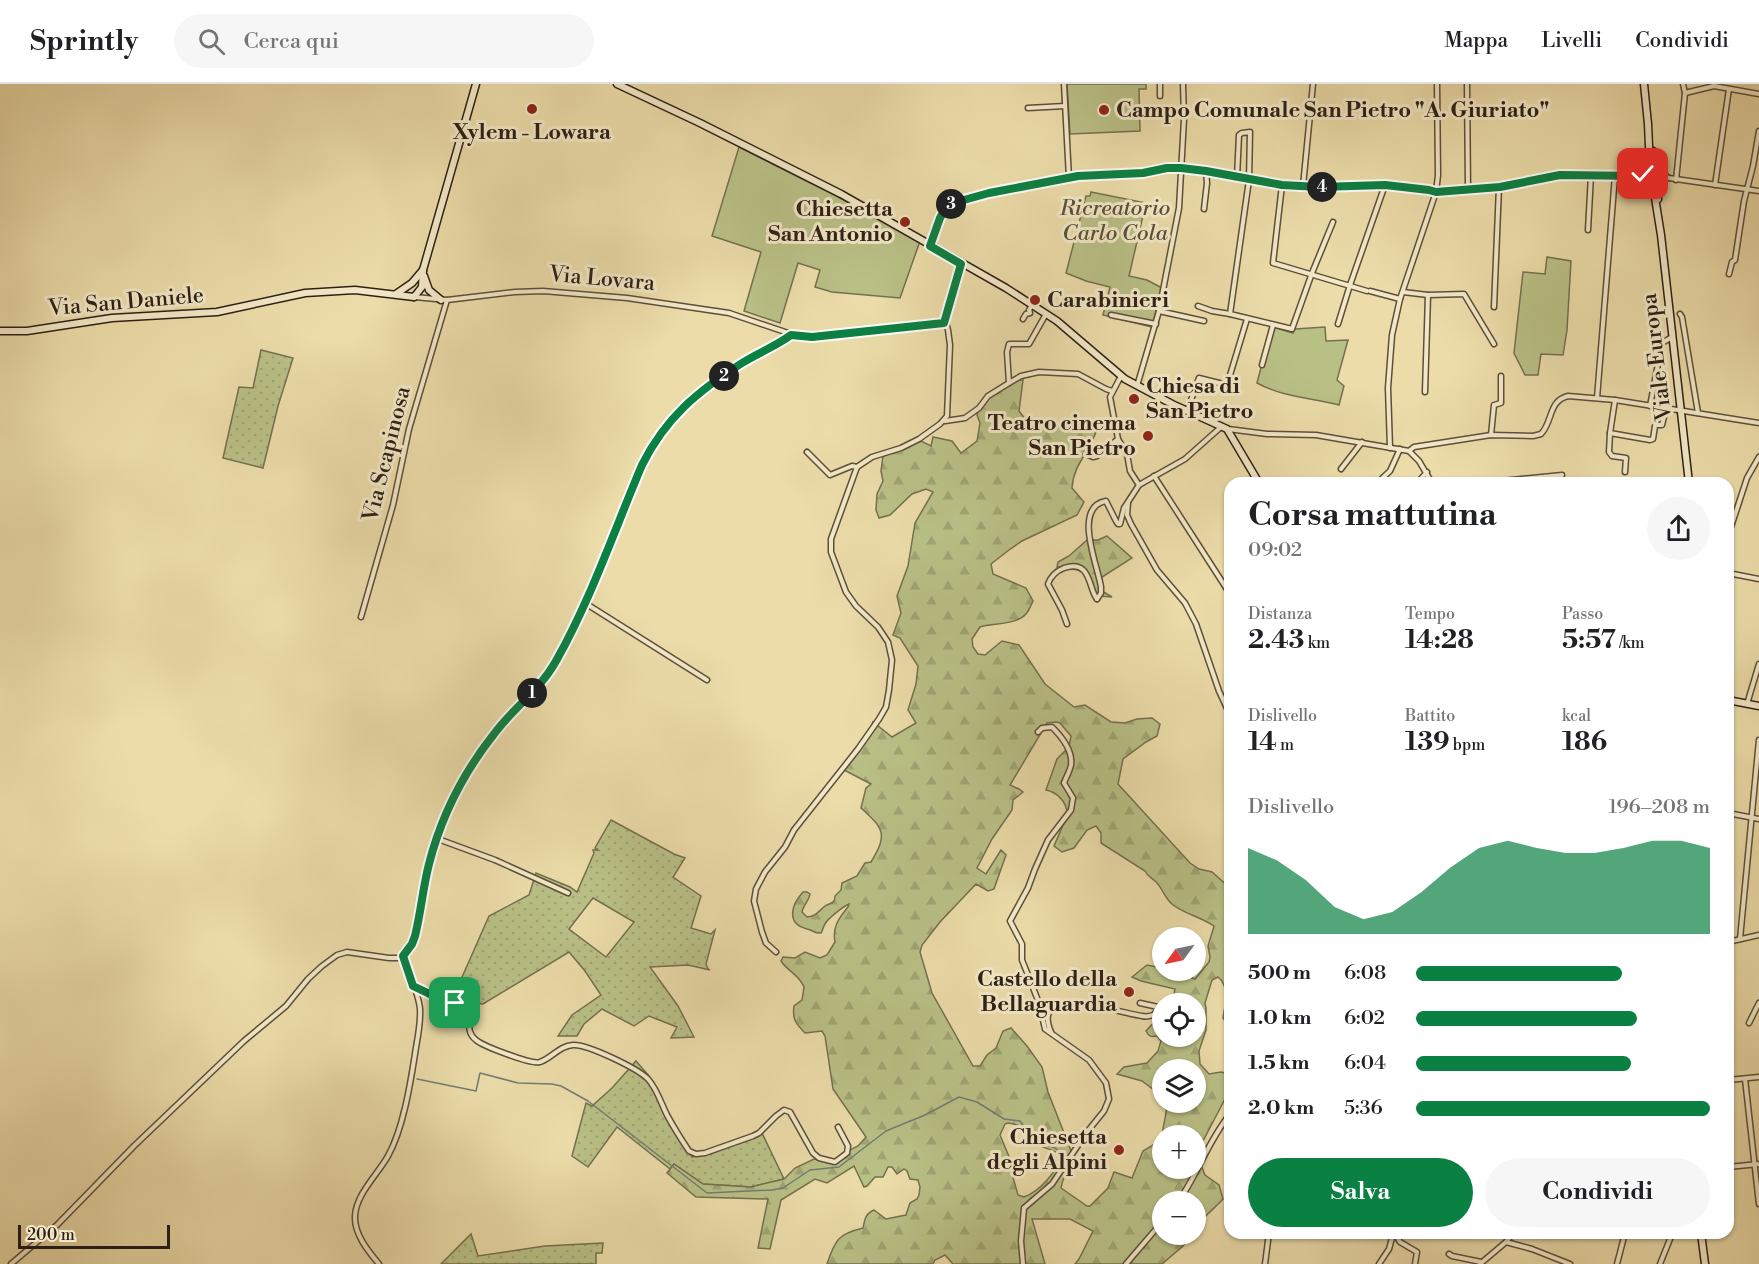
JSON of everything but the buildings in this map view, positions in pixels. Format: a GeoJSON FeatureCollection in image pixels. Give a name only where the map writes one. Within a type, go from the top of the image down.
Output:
{"type":"FeatureCollection","features":[{"type":"Feature","properties":{"kind":"street"},"geometry":{"type":"LineString","coordinates":[[414,297],[422,287],[423,270],[476,84]]}},
{"type":"Feature","properties":{"kind":"street"},"geometry":{"type":"LineString","coordinates":[[617,84],[800,173],[1006,288],[1029,310],[1046,314],[1057,321],[1122,376],[1187,411],[1224,427],[1267,434],[1316,435],[1408,451],[1416,456],[1429,477]]}},
{"type":"Feature","properties":{"kind":"street"},"geometry":{"type":"LineString","coordinates":[[1064,84],[1069,178]]}},
{"type":"Feature","properties":{"kind":"street"},"geometry":{"type":"LineString","coordinates":[[1160,84],[1161,96]]}},
{"type":"Feature","properties":{"kind":"street"},"geometry":{"type":"LineString","coordinates":[[1137,386],[1156,324],[1179,208],[1183,171],[1181,168],[1184,119],[1183,84]]}},
{"type":"Feature","properties":{"kind":"street"},"geometry":{"type":"LineString","coordinates":[[1303,186],[1313,84]]}},
{"type":"Feature","properties":{"kind":"street"},"geometry":{"type":"LineString","coordinates":[[1390,448],[1389,369],[1392,335],[1400,299],[1436,192],[1437,84]]}},
{"type":"Feature","properties":{"kind":"street"},"geometry":{"type":"LineString","coordinates":[[1467,84],[1468,190]]}},
{"type":"Feature","properties":{"kind":"street"},"geometry":{"type":"LineString","coordinates":[[1644,84],[1649,169],[1655,178]]}},
{"type":"Feature","properties":{"kind":"street"},"geometry":{"type":"LineString","coordinates":[[1676,180],[1685,93],[1683,84]]}},
{"type":"Feature","properties":{"kind":"street"},"geometry":{"type":"LineString","coordinates":[[1685,93],[1714,86],[1759,94]]}},
{"type":"Feature","properties":{"kind":"street"},"geometry":{"type":"LineString","coordinates":[[1715,184],[1729,89]]}},
{"type":"Feature","properties":{"kind":"street"},"geometry":{"type":"LineString","coordinates":[[1028,108],[1065,106]]}},
{"type":"Feature","properties":{"kind":"street"},"geometry":{"type":"LineString","coordinates":[[1648,124],[1654,156],[1660,169]]}},
{"type":"Feature","properties":{"kind":"street"},"geometry":{"type":"LineString","coordinates":[[1729,274],[1732,262],[1735,260],[1759,131]]}},
{"type":"Feature","properties":{"kind":"street"},"geometry":{"type":"LineString","coordinates":[[1230,314],[1249,180],[1250,132],[1239,135],[1237,177]]}},
{"type":"Feature","properties":{"kind":"street"},"geometry":{"type":"LineString","coordinates":[[1640,176],[1655,166],[1669,178]]}},
{"type":"Feature","properties":{"kind":"street"},"geometry":{"type":"LineString","coordinates":[[930,246],[940,218],[945,209],[953,203],[989,193],[1069,178],[1181,168],[1282,185],[1385,185],[1436,192],[1500,187],[1560,175],[1669,178],[1759,191]]}},
{"type":"Feature","properties":{"kind":"street"},"geometry":{"type":"LineString","coordinates":[[1655,178],[1660,169]]}},
{"type":"Feature","properties":{"kind":"street"},"geometry":{"type":"LineString","coordinates":[[1204,209],[1206,171]]}},
{"type":"Feature","properties":{"kind":"street"},"geometry":{"type":"LineString","coordinates":[[1588,230],[1591,175]]}},
{"type":"Feature","properties":{"kind":"street"},"geometry":{"type":"LineString","coordinates":[[1597,398],[1615,176]]}},
{"type":"Feature","properties":{"kind":"street","name":"Viale Europa"},"geometry":{"type":"LineString","coordinates":[[1655,178],[1688,477]]}},
{"type":"Feature","properties":{"kind":"street"},"geometry":{"type":"LineString","coordinates":[[1282,185],[1273,263],[1400,299]]}},
{"type":"Feature","properties":{"kind":"street"},"geometry":{"type":"LineString","coordinates":[[1338,324],[1385,185]]}},
{"type":"Feature","properties":{"kind":"street"},"geometry":{"type":"LineString","coordinates":[[1494,307],[1500,187]]}},
{"type":"Feature","properties":{"kind":"street"},"geometry":{"type":"LineString","coordinates":[[1198,306],[1292,329],[1333,222]]}},
{"type":"Feature","properties":{"kind":"street"},"geometry":{"type":"LineString","coordinates":[[776,952],[766,943],[762,932],[754,902],[756,889],[794,830],[864,742],[888,701],[892,660],[888,642],[878,627],[856,606],[846,592],[834,564],[830,547],[857,467],[872,457],[901,448],[919,439],[944,421],[947,416],[950,345],[947,326],[944,323],[961,264]]}},
{"type":"Feature","properties":{"kind":"street"},"geometry":{"type":"LineString","coordinates":[[396,294],[412,283],[423,270]]}},
{"type":"Feature","properties":{"kind":"street"},"geometry":{"type":"LineString","coordinates":[[423,270],[429,290],[444,300]]}},
{"type":"Feature","properties":{"kind":"street"},"geometry":{"type":"LineString","coordinates":[[412,283],[414,297]]}},
{"type":"Feature","properties":{"kind":"street","name":"Via Lovara"},"geometry":{"type":"LineString","coordinates":[[255,304],[317,292],[355,290],[444,300],[543,291],[627,298],[729,314],[791,335],[812,337],[944,323]]}},
{"type":"Feature","properties":{"kind":"street"},"geometry":{"type":"LineString","coordinates":[[1403,292],[1428,295],[1464,294],[1494,344]]}},
{"type":"Feature","properties":{"kind":"street"},"geometry":{"type":"LineString","coordinates":[[1425,392],[1428,295]]}},
{"type":"Feature","properties":{"kind":"street","name":"Via Scapinosa"},"geometry":{"type":"LineString","coordinates":[[361,617],[393,505],[409,429],[444,300]]}},
{"type":"Feature","properties":{"kind":"street","name":"Via San Daniele"},"geometry":{"type":"LineString","coordinates":[[0,331],[27,331],[112,318],[217,312],[255,304]]}},
{"type":"Feature","properties":{"kind":"street"},"geometry":{"type":"LineString","coordinates":[[1023,319],[1029,310]]}},
{"type":"Feature","properties":{"kind":"street"},"geometry":{"type":"LineString","coordinates":[[1159,311],[1204,321]]}},
{"type":"Feature","properties":{"kind":"street"},"geometry":{"type":"LineString","coordinates":[[1009,383],[1008,346],[1029,344],[1046,314]]}},
{"type":"Feature","properties":{"kind":"street"},"geometry":{"type":"LineString","coordinates":[[1680,314],[1698,413]]}},
{"type":"Feature","properties":{"kind":"street"},"geometry":{"type":"LineString","coordinates":[[1111,315],[1156,324]]}},
{"type":"Feature","properties":{"kind":"street"},"geometry":{"type":"LineString","coordinates":[[1187,411],[1199,378],[1227,385],[1247,318]]}},
{"type":"Feature","properties":{"kind":"street"},"geometry":{"type":"LineString","coordinates":[[1262,365],[1273,325]]}},
{"type":"Feature","properties":{"kind":"street"},"geometry":{"type":"LineString","coordinates":[[10,1264],[57,1225],[134,1146],[244,1041],[286,1006],[322,966],[337,955],[347,952],[388,958],[403,956],[415,936],[429,864],[455,796],[470,767],[508,717],[543,680],[555,663],[585,603],[650,448],[693,397],[740,365],[791,335]]}},
{"type":"Feature","properties":{"kind":"street"},"geometry":{"type":"LineString","coordinates":[[1650,406],[1662,343],[1672,337]]}},
{"type":"Feature","properties":{"kind":"street"},"geometry":{"type":"LineString","coordinates":[[944,421],[965,418],[980,408],[988,396],[1021,376],[1039,372],[1078,374],[1112,391]]}},
{"type":"Feature","properties":{"kind":"street"},"geometry":{"type":"LineString","coordinates":[[1122,376],[1110,397],[1118,439],[1127,454],[1130,471],[1139,485]]}},
{"type":"Feature","properties":{"kind":"street"},"geometry":{"type":"LineString","coordinates":[[1491,435],[1494,405],[1501,403],[1501,376]]}},
{"type":"Feature","properties":{"kind":"street"},"geometry":{"type":"LineString","coordinates":[[1408,451],[1414,447],[1491,435],[1533,436],[1540,434],[1548,425],[1555,403],[1568,396],[1615,400],[1759,423]]}},
{"type":"Feature","properties":{"kind":"street"},"geometry":{"type":"LineString","coordinates":[[1615,400],[1609,452],[1612,456],[1626,458],[1624,472]]}},
{"type":"Feature","properties":{"kind":"street"},"geometry":{"type":"LineString","coordinates":[[1610,433],[1652,440],[1655,426],[1662,425],[1666,409]]}},
{"type":"Feature","properties":{"kind":"street"},"geometry":{"type":"LineString","coordinates":[[1067,624],[1048,584],[1051,576],[1062,569],[1073,566],[1083,570],[1090,578],[1097,599],[1101,593],[1091,550],[1089,516],[1094,508],[1105,501],[1119,524],[1121,523],[1122,512],[1139,485],[1185,459],[1224,427]]}},
{"type":"Feature","properties":{"kind":"street"},"geometry":{"type":"LineString","coordinates":[[1224,427],[1255,477]]}},
{"type":"Feature","properties":{"kind":"street"},"geometry":{"type":"LineString","coordinates":[[1086,454],[1097,456],[1118,439]]}},
{"type":"Feature","properties":{"kind":"street"},"geometry":{"type":"LineString","coordinates":[[1341,469],[1362,442]]}},
{"type":"Feature","properties":{"kind":"street"},"geometry":{"type":"LineString","coordinates":[[1384,477],[1390,471],[1400,449]]}},
{"type":"Feature","properties":{"kind":"street"},"geometry":{"type":"LineString","coordinates":[[807,452],[830,475],[852,466],[857,467]]}},
{"type":"Feature","properties":{"kind":"street"},"geometry":{"type":"LineString","coordinates":[[1734,518],[1747,478],[1759,458]]}},
{"type":"Feature","properties":{"kind":"street"},"geometry":{"type":"LineString","coordinates":[[1422,477],[1426,472]]}},
{"type":"Feature","properties":{"kind":"street"},"geometry":{"type":"LineString","coordinates":[[1154,476],[1224,585]]}},
{"type":"Feature","properties":{"kind":"street"},"geometry":{"type":"LineString","coordinates":[[1553,477],[1562,476]]}},
{"type":"Feature","properties":{"kind":"street"},"geometry":{"type":"LineString","coordinates":[[1128,503],[1127,515],[1131,524],[1157,570],[1185,603],[1196,624],[1224,702]]}},
{"type":"Feature","properties":{"kind":"street"},"geometry":{"type":"LineString","coordinates":[[1734,574],[1759,579]]}},
{"type":"Feature","properties":{"kind":"street"},"geometry":{"type":"LineString","coordinates":[[585,603],[707,680]]}},
{"type":"Feature","properties":{"kind":"street"},"geometry":{"type":"LineString","coordinates":[[1747,704],[1759,663]]}},
{"type":"Feature","properties":{"kind":"street"},"geometry":{"type":"LineString","coordinates":[[1734,700],[1759,706]]}},
{"type":"Feature","properties":{"kind":"street"},"geometry":{"type":"LineString","coordinates":[[1023,1264],[1021,1241],[1024,1208],[1054,1181],[1104,1111],[1109,1099],[1106,1083],[1089,1060],[1060,1042],[1044,1027],[1039,1003],[1022,960],[1022,944],[1010,921],[1025,896],[1049,838],[1069,814],[1073,802],[1064,784],[1071,762],[1063,739],[1051,726],[1042,728],[1038,732]]}},
{"type":"Feature","properties":{"kind":"street"},"geometry":{"type":"LineString","coordinates":[[1740,939],[1759,740]]}},
{"type":"Feature","properties":{"kind":"street"},"geometry":{"type":"LineString","coordinates":[[1734,814],[1759,819]]}},
{"type":"Feature","properties":{"kind":"street"},"geometry":{"type":"LineString","coordinates":[[438,839],[495,860],[568,893]]}},
{"type":"Feature","properties":{"kind":"street"},"geometry":{"type":"LineString","coordinates":[[1734,940],[1759,935]]}},
{"type":"Feature","properties":{"kind":"street"},"geometry":{"type":"LineString","coordinates":[[379,1264],[360,1237],[355,1223],[355,1212],[360,1199],[393,1146],[408,1095],[420,1010],[403,956]]}},
{"type":"Feature","properties":{"kind":"street"},"geometry":{"type":"LineString","coordinates":[[413,986],[444,1000],[463,1003],[469,1011],[469,1029],[475,1039],[529,1062],[540,1062],[561,1048],[575,1045],[630,1066],[653,1085],[669,1118],[689,1151],[693,1153],[705,1153],[753,1136],[784,1110],[790,1112],[813,1153],[819,1158],[835,1162],[847,1153],[848,1146],[838,1127]]}},
{"type":"Feature","properties":{"kind":"street"},"geometry":{"type":"LineString","coordinates":[[1051,1033],[1047,1024],[1048,1015],[1054,1008],[1061,1005],[1098,1005],[1135,1015],[1150,1017],[1155,1014],[1158,1007],[1140,1003]]}},
{"type":"Feature","properties":{"kind":"street"},"geometry":{"type":"LineString","coordinates":[[1749,1023],[1759,1003]]}},
{"type":"Feature","properties":{"kind":"street"},"geometry":{"type":"LineString","coordinates":[[1734,1080],[1759,1077]]}},
{"type":"Feature","properties":{"kind":"street"},"geometry":{"type":"LineString","coordinates":[[1745,1079],[1757,1164],[1759,1204]]}},
{"type":"Feature","properties":{"kind":"street"},"geometry":{"type":"LineString","coordinates":[[1185,1191],[1224,1122]]}},
{"type":"Feature","properties":{"kind":"street"},"geometry":{"type":"LineString","coordinates":[[1734,1166],[1757,1164]]}},
{"type":"Feature","properties":{"kind":"street"},"geometry":{"type":"LineString","coordinates":[[1126,1264],[1152,1234]]}},
{"type":"Feature","properties":{"kind":"street"},"geometry":{"type":"LineString","coordinates":[[1265,1264],[1268,1239]]}},
{"type":"Feature","properties":{"kind":"street"},"geometry":{"type":"LineString","coordinates":[[1378,1264],[1389,1249],[1392,1239]]}},
{"type":"Feature","properties":{"kind":"street"},"geometry":{"type":"LineString","coordinates":[[1398,1239],[1417,1252],[1415,1264]]}},
{"type":"Feature","properties":{"kind":"street"},"geometry":{"type":"LineString","coordinates":[[1449,1254],[1481,1263],[1508,1239]]}},
{"type":"Feature","properties":{"kind":"street"},"geometry":{"type":"LineString","coordinates":[[1617,1264],[1623,1239]]}},
{"type":"Feature","properties":{"kind":"street"},"geometry":{"type":"LineString","coordinates":[[1660,1264],[1670,1239]]}},
{"type":"Feature","properties":{"kind":"street"},"geometry":{"type":"LineString","coordinates":[[1702,1239],[1705,1264]]}},
{"type":"Feature","properties":{"kind":"street"},"geometry":{"type":"LineString","coordinates":[[1506,1242],[1532,1249],[1570,1264]]}},
{"type":"Feature","properties":{"kind":"green space","name":"Campo Comunale San Pietro \"A. Giuriato\""},"geometry":{"type":"Polygon","coordinates":[[[1067,84],[1146,84],[1146,89],[1139,89],[1140,131],[1070,134],[1067,84]]]}},
{"type":"Feature","properties":{"kind":"green space"},"geometry":{"type":"Polygon","coordinates":[[[739,147],[920,241],[900,298],[832,292],[815,287],[820,270],[798,263],[780,323],[744,311],[761,252],[712,236],[739,147]]]}},
{"type":"Feature","properties":{"kind":"green space","name":"Ricreatorio Carlo Cola"},"geometry":{"type":"Polygon","coordinates":[[[1091,192],[1146,203],[1129,276],[1147,280],[1162,288],[1152,327],[1103,315],[1110,287],[1066,273],[1086,196],[1090,196],[1091,192]]]}},
{"type":"Feature","properties":{"kind":"green space"},"geometry":{"type":"Polygon","coordinates":[[[1547,257],[1571,261],[1567,330],[1563,355],[1541,354],[1538,375],[1525,375],[1514,353],[1523,272],[1545,274],[1547,257]]]}},
{"type":"Feature","properties":{"kind":"green space"},"geometry":{"type":"Polygon","coordinates":[[[1273,327],[1293,333],[1295,329],[1325,327],[1326,341],[1348,340],[1337,380],[1344,386],[1339,405],[1287,394],[1257,383],[1273,327]]]}},
{"type":"Feature","properties":{"kind":"green space"},"geometry":{"type":"Polygon","coordinates":[[[261,350],[293,358],[278,406],[263,468],[223,458],[239,387],[253,388],[261,350]]]}},
{"type":"Feature","properties":{"kind":"green space"},"geometry":{"type":"Polygon","coordinates":[[[1012,380],[1023,380],[1019,411],[1029,424],[1058,426],[1072,420],[1097,428],[1073,479],[1072,488],[1084,502],[1077,515],[1022,541],[991,564],[993,574],[1026,588],[1033,601],[1028,611],[1022,618],[1016,620],[980,627],[972,639],[973,647],[978,654],[985,655],[1002,641],[1019,645],[1045,684],[1074,707],[1085,705],[1111,722],[1125,723],[1152,718],[1160,724],[1157,736],[1123,759],[1118,784],[1190,863],[1199,869],[1212,872],[1224,883],[1224,985],[1218,977],[1212,980],[1206,1000],[1206,993],[1174,993],[1175,989],[1132,977],[1147,965],[1152,966],[1152,981],[1206,981],[1206,966],[1210,957],[1208,946],[1214,926],[1172,904],[1145,871],[1101,843],[1101,833],[1096,826],[1087,830],[1074,848],[1062,852],[1054,846],[1067,809],[1060,798],[1046,790],[1057,759],[1069,747],[1071,736],[1060,723],[1056,722],[1047,723],[1010,785],[1023,792],[1013,800],[1012,810],[992,839],[977,868],[986,874],[1001,850],[1006,855],[994,889],[988,891],[976,884],[940,922],[922,945],[920,952],[932,993],[973,1066],[980,1066],[987,1055],[996,1048],[1003,1031],[1011,1028],[1042,1067],[1048,1092],[1075,1161],[1064,1177],[1061,1188],[1090,1206],[1108,1188],[1114,1172],[1132,1178],[1143,1151],[1152,1146],[1152,1179],[1206,1179],[1206,1176],[1219,1185],[1223,1199],[1206,1216],[1206,1191],[1152,1191],[1152,1245],[1184,1245],[1162,1264],[1075,1264],[1093,1231],[1070,1219],[1032,1219],[1045,1264],[953,1264],[945,1255],[935,1260],[933,1264],[827,1264],[832,1249],[839,1239],[863,1228],[869,1213],[874,1210],[886,1219],[906,1215],[910,1203],[919,1195],[918,1180],[910,1179],[904,1169],[897,1174],[892,1167],[888,1167],[883,1177],[875,1177],[864,1187],[854,1166],[827,1183],[815,1179],[781,1200],[770,1249],[758,1248],[768,1199],[696,1197],[667,1173],[674,1164],[703,1184],[751,1187],[784,1179],[795,1168],[814,1159],[838,1161],[850,1151],[849,1147],[850,1150],[858,1146],[866,1137],[833,1089],[825,1036],[822,1031],[805,1033],[795,1021],[794,1006],[802,1000],[804,987],[781,961],[783,957],[795,958],[805,952],[820,958],[827,955],[835,942],[834,932],[837,923],[849,904],[829,919],[821,933],[800,927],[793,919],[793,908],[803,892],[810,894],[802,912],[807,917],[813,916],[832,903],[841,890],[842,883],[857,876],[865,863],[871,862],[880,845],[879,827],[861,808],[866,788],[871,784],[842,769],[864,742],[873,722],[892,737],[916,723],[908,710],[916,684],[918,666],[900,638],[893,635],[901,613],[897,596],[908,566],[915,523],[933,492],[926,489],[912,494],[890,515],[879,518],[876,510],[877,494],[883,481],[881,471],[883,456],[919,440],[931,446],[933,437],[952,441],[961,453],[977,441],[980,423],[977,415],[981,404],[1012,380]],[[1005,1124],[1000,1135],[1010,1159],[1018,1195],[1024,1197],[1047,1180],[1063,1156],[1038,1145],[1019,1126],[1005,1124]]]}},
{"type":"Feature","properties":{"kind":"green space"},"geometry":{"type":"Polygon","coordinates":[[[1107,536],[1132,558],[1102,577],[1102,591],[1112,597],[1099,596],[1088,576],[1082,571],[1057,567],[1058,562],[1069,556],[1087,540],[1098,540],[1107,536]]]}},
{"type":"Feature","properties":{"kind":"green space"},"geometry":{"type":"Polygon","coordinates":[[[611,820],[685,858],[673,877],[701,896],[691,928],[711,934],[715,930],[706,964],[710,970],[688,965],[650,967],[678,1006],[694,1037],[671,1038],[677,1027],[649,1016],[634,1026],[602,1009],[584,1024],[577,1036],[558,1036],[572,1015],[601,995],[569,952],[483,1004],[452,1000],[489,916],[529,895],[536,873],[577,892],[594,853],[593,850],[598,850],[595,848],[611,820]],[[593,898],[569,929],[606,957],[634,922],[593,898]]]}},
{"type":"Feature","properties":{"kind":"green space"},"geometry":{"type":"Polygon","coordinates":[[[1152,1025],[1152,1036],[1146,1031],[1152,1025]]]}},
{"type":"Feature","properties":{"kind":"green space"},"geometry":{"type":"Polygon","coordinates":[[[1159,1047],[1200,1047],[1200,1059],[1152,1059],[1152,1088],[1142,1081],[1117,1074],[1124,1067],[1147,1063],[1159,1047]]]}},
{"type":"Feature","properties":{"kind":"green space"},"geometry":{"type":"Polygon","coordinates":[[[636,1061],[649,1076],[692,1157],[762,1133],[784,1179],[751,1187],[703,1184],[674,1164],[670,1169],[617,1127],[588,1167],[572,1156],[586,1103],[592,1106],[636,1061]]]}},
{"type":"Feature","properties":{"kind":"green space"},"geometry":{"type":"Polygon","coordinates":[[[1206,1071],[1209,1074],[1224,1073],[1224,1101],[1206,1135],[1206,1125],[1164,1125],[1166,1113],[1206,1113],[1206,1071]]]}},
{"type":"Feature","properties":{"kind":"green space"},"geometry":{"type":"Polygon","coordinates":[[[471,1234],[478,1256],[545,1246],[603,1243],[602,1253],[596,1253],[596,1264],[441,1264],[471,1234]]]}},
{"type":"Feature","properties":{"kind":"waterway"},"geometry":{"type":"LineString","coordinates":[[417,1079],[476,1091],[480,1073],[518,1083],[561,1086],[588,1101],[707,1193],[783,1188],[810,1170],[839,1167],[886,1131],[925,1115],[959,1097],[977,1102],[1004,1119],[1020,1121],[1034,1140],[1055,1148],[1062,1154]]}},
{"type":"Feature","properties":{"kind":"place","name":"Xylem - Lowara"},"geometry":{"type":"Point","coordinates":[532,109]}},
{"type":"Feature","properties":{"kind":"place","name":"Campo Comunale San Pietro \"A. Giuriato\""},"geometry":{"type":"Point","coordinates":[1104,110]}},
{"type":"Feature","properties":{"kind":"place","name":"Chiesetta San Antonio"},"geometry":{"type":"Point","coordinates":[905,222]}},
{"type":"Feature","properties":{"kind":"place","name":"Carabinieri"},"geometry":{"type":"Point","coordinates":[1035,300]}},
{"type":"Feature","properties":{"kind":"place","name":"Chiesa di San Pietro"},"geometry":{"type":"Point","coordinates":[1134,399]}},
{"type":"Feature","properties":{"kind":"place","name":"Teatro cinema San Pietro"},"geometry":{"type":"Point","coordinates":[1148,436]}},
{"type":"Feature","properties":{"kind":"place","name":"Castello della Bellaguardia"},"geometry":{"type":"Point","coordinates":[1129,992]}},
{"type":"Feature","properties":{"kind":"place","name":"Chiesetta degli Alpini"},"geometry":{"type":"Point","coordinates":[1119,1150]}},
{"type":"Feature","properties":{"kind":"route"},"geometry":{"type":"LineString","coordinates":[[455,1003],[413,986],[403,956],[408,952],[415,936],[429,864],[447,814],[470,767],[494,734],[537,688],[555,663],[585,603],[650,448],[693,397],[740,365],[791,335],[812,337],[944,323],[961,264],[930,246],[940,218],[949,205],[989,193],[1078,176],[1143,173],[1167,168],[1206,171],[1282,185],[1319,187],[1385,185],[1436,192],[1500,187],[1560,175],[1640,176],[1643,174]]}}]}
